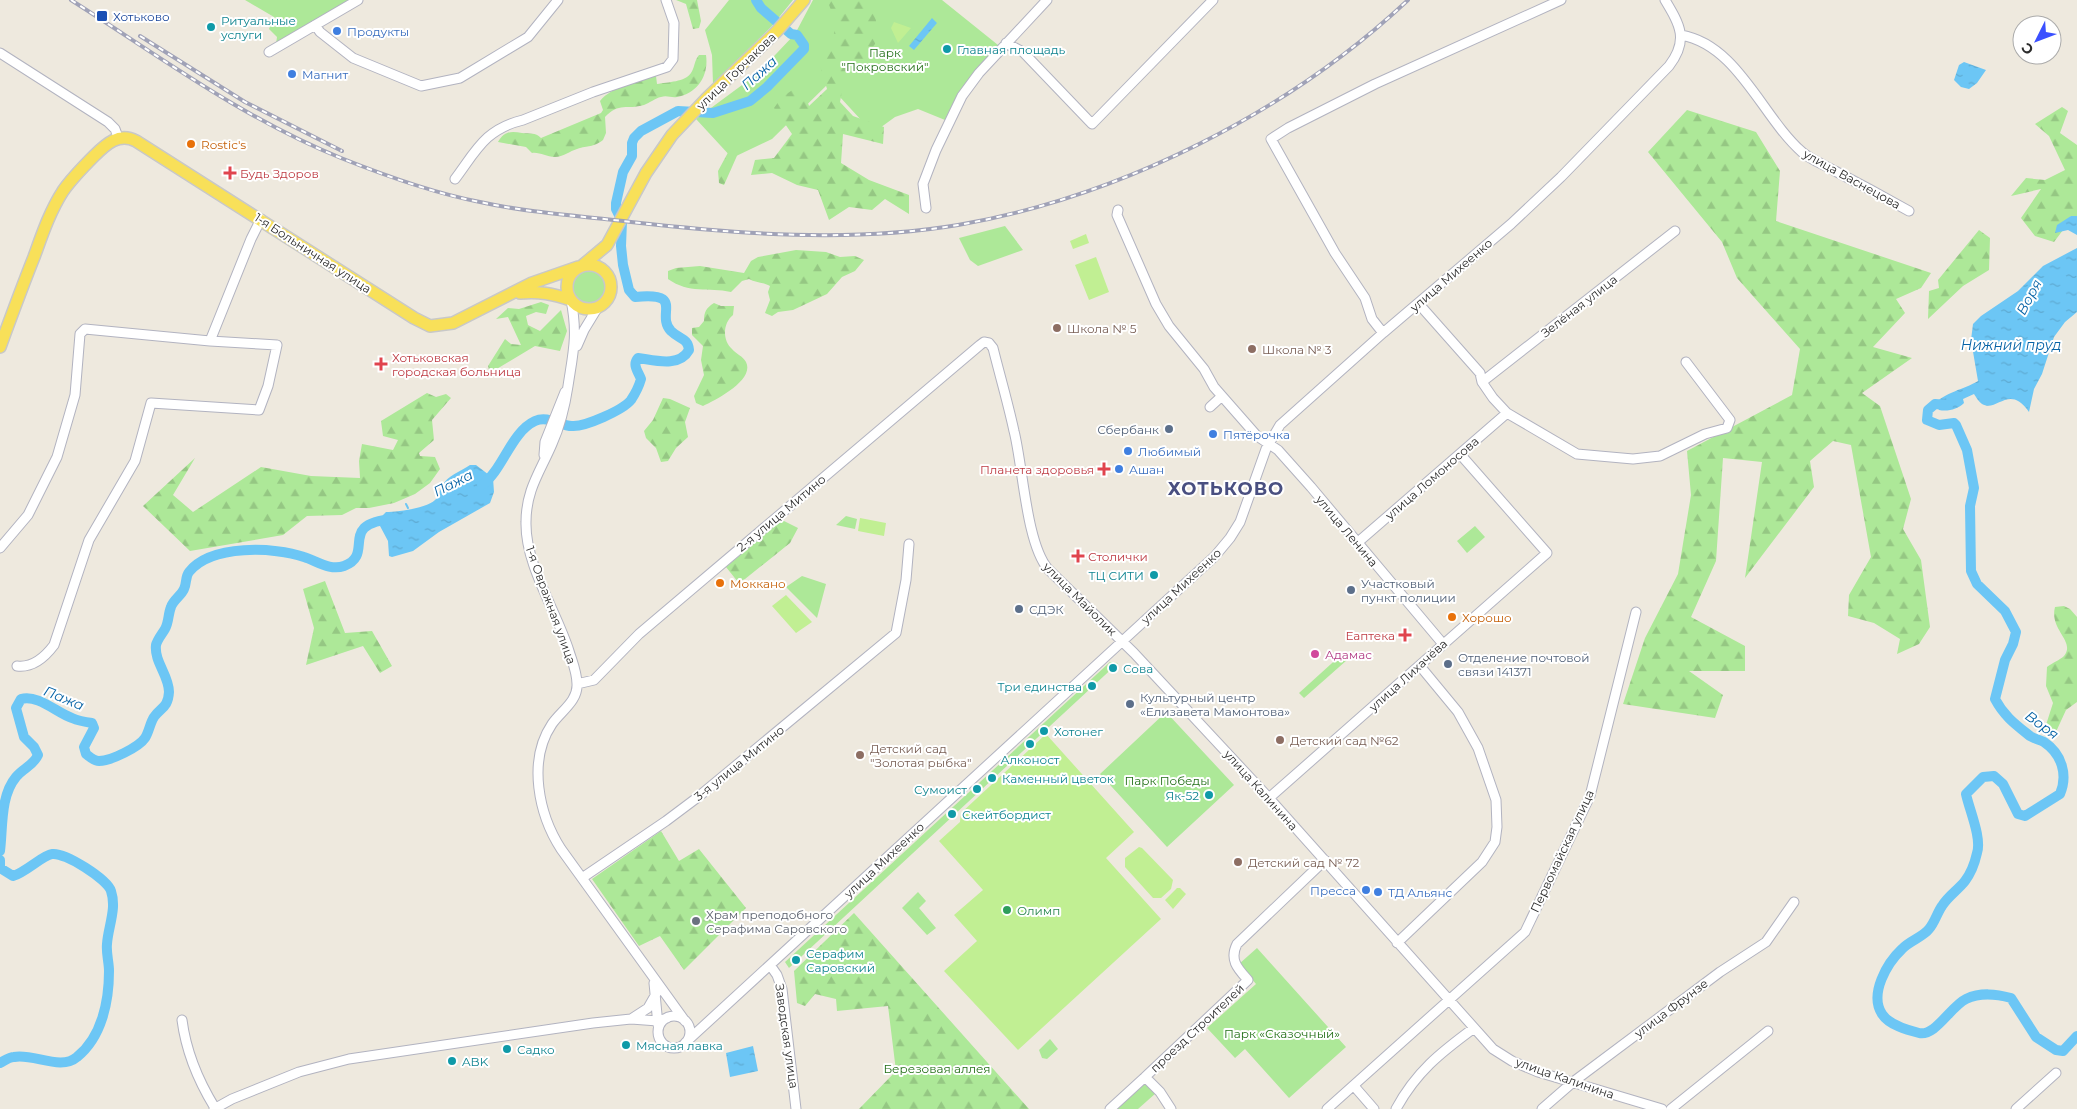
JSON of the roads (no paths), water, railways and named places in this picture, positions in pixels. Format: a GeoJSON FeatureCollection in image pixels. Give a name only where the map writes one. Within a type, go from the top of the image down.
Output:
{"type":"FeatureCollection","features":[{"type":"Feature","properties":{"kind":"main road","name":"улица Горчакова"},"geometry":{"type":"LineString","coordinates":[[607,245],[639,185],[662,148],[707,98],[777,31],[804,0]]}},
{"type":"Feature","properties":{"kind":"main road","name":"1-я Больничная улица"},"geometry":{"type":"LineString","coordinates":[[118,137],[128,137],[136,140],[414,318],[430,326],[453,323],[532,283],[580,266]]}},
{"type":"Feature","properties":{"kind":"main road"},"geometry":{"type":"LineString","coordinates":[[0,347],[4,325],[58,200],[70,182],[89,161],[107,144],[118,137]]}},
{"type":"Feature","properties":{"kind":"main road"},"geometry":{"type":"LineString","coordinates":[[571,300],[568,295],[567,282],[570,275],[607,245]]}},
{"type":"Feature","properties":{"kind":"main road"},"geometry":{"type":"LineString","coordinates":[[513,294],[537,292],[553,294],[571,300],[584,308],[598,307],[604,303],[611,291],[606,259],[607,245]]}},
{"type":"Feature","properties":{"kind":"main road"},"geometry":{"type":"LineString","coordinates":[[580,266],[598,266],[609,277]]}},
{"type":"Feature","properties":{"kind":"street"},"geometry":{"type":"LineString","coordinates":[[270,52],[358,0]]}},
{"type":"Feature","properties":{"kind":"street"},"geometry":{"type":"LineString","coordinates":[[315,25],[320,32],[353,58],[421,86],[460,78],[528,37],[558,0]]}},
{"type":"Feature","properties":{"kind":"street"},"geometry":{"type":"LineString","coordinates":[[455,179],[487,136],[504,126],[671,63],[673,59],[674,23],[666,0]]}},
{"type":"Feature","properties":{"kind":"street"},"geometry":{"type":"LineString","coordinates":[[926,208],[923,184],[936,150],[962,96],[979,73],[1047,0]]}},
{"type":"Feature","properties":{"kind":"street"},"geometry":{"type":"LineString","coordinates":[[1006,43],[1023,52],[1092,124],[1213,0]]}},
{"type":"Feature","properties":{"kind":"street"},"geometry":{"type":"LineString","coordinates":[[1383,333],[1372,319],[1365,298],[1334,253],[1271,139],[1288,128],[1375,84],[1561,0]]}},
{"type":"Feature","properties":{"kind":"street"},"geometry":{"type":"LineString","coordinates":[[1665,0],[1678,22],[1681,35]]}},
{"type":"Feature","properties":{"kind":"street","name":"улица Михеенко"},"geometry":{"type":"LineString","coordinates":[[685,1043],[1215,556],[1230,538],[1243,515],[1268,444],[1280,425],[1383,333],[1511,224],[1630,107],[1676,58],[1680,48],[1681,35]]}},
{"type":"Feature","properties":{"kind":"street","name":"улица Васнецова"},"geometry":{"type":"LineString","coordinates":[[1681,35],[1692,37],[1720,55],[1740,72],[1778,128],[1803,154],[1909,211]]}},
{"type":"Feature","properties":{"kind":"street"},"geometry":{"type":"LineString","coordinates":[[0,53],[108,122],[115,129],[118,137]]}},
{"type":"Feature","properties":{"kind":"street","name":"улица Ленина"},"geometry":{"type":"LineString","coordinates":[[1118,210],[1117,215],[1156,304],[1169,326],[1204,369],[1214,388],[1258,436],[1278,450],[1443,644]]}},
{"type":"Feature","properties":{"kind":"street"},"geometry":{"type":"LineString","coordinates":[[210,341],[250,240],[261,219]]}},
{"type":"Feature","properties":{"kind":"street","name":"Зелёная улица"},"geometry":{"type":"LineString","coordinates":[[1482,382],[1676,230]]}},
{"type":"Feature","properties":{"kind":"street"},"geometry":{"type":"LineString","coordinates":[[571,300],[575,322],[574,353]]}},
{"type":"Feature","properties":{"kind":"street"},"geometry":{"type":"LineString","coordinates":[[1418,303],[1480,373],[1482,382],[1493,398],[1507,412],[1577,454],[1633,459],[1660,456],[1697,437],[1727,428],[1730,420],[1686,362]]}},
{"type":"Feature","properties":{"kind":"street"},"geometry":{"type":"LineString","coordinates":[[574,353],[584,330],[598,307]]}},
{"type":"Feature","properties":{"kind":"street"},"geometry":{"type":"LineString","coordinates":[[0,548],[28,515],[57,457],[75,395],[80,334],[86,328],[210,341],[277,345],[268,386],[258,410],[151,403],[135,461],[89,540],[54,646],[44,658],[24,667],[17,666]]}},
{"type":"Feature","properties":{"kind":"street","name":"улица Майолик"},"geometry":{"type":"LineString","coordinates":[[987,342],[993,348],[1014,432],[1030,523],[1043,563],[1122,641]]}},
{"type":"Feature","properties":{"kind":"street","name":"2-я улица Митино"},"geometry":{"type":"LineString","coordinates":[[578,684],[594,680],[626,646],[660,616],[980,344],[987,342]]}},
{"type":"Feature","properties":{"kind":"street","name":"1-я Овражная улица"},"geometry":{"type":"LineString","coordinates":[[574,353],[564,401],[535,478],[527,510],[528,542],[535,568],[567,644],[578,684]]}},
{"type":"Feature","properties":{"kind":"street"},"geometry":{"type":"LineString","coordinates":[[1210,407],[1222,396]]}},
{"type":"Feature","properties":{"kind":"street","name":"улица Ломоносова"},"geometry":{"type":"LineString","coordinates":[[1357,542],[1507,412]]}},
{"type":"Feature","properties":{"kind":"street","name":"улица Лихачёва"},"geometry":{"type":"LineString","coordinates":[[1269,798],[1547,553],[1460,454]]}},
{"type":"Feature","properties":{"kind":"street","name":"3-я улица Митино"},"geometry":{"type":"LineString","coordinates":[[582,878],[698,797],[897,630],[909,544]]}},
{"type":"Feature","properties":{"kind":"street","name":"Первомайская улица"},"geometry":{"type":"LineString","coordinates":[[1327,1109],[1450,1001],[1524,932],[1590,796],[1636,612]]}},
{"type":"Feature","properties":{"kind":"street","name":"улица Калинина"},"geometry":{"type":"LineString","coordinates":[[1122,641],[1269,798],[1493,1049],[1512,1061],[1538,1072],[1662,1109]]}},
{"type":"Feature","properties":{"kind":"street"},"geometry":{"type":"LineString","coordinates":[[1397,943],[1482,862],[1494,842],[1497,827],[1496,800],[1478,748],[1458,712],[1420,666]]}},
{"type":"Feature","properties":{"kind":"street"},"geometry":{"type":"LineString","coordinates":[[578,684],[575,696],[553,723],[543,741],[539,779],[542,804],[550,830],[652,978],[686,1022],[689,1034],[685,1043],[673,1048],[665,1045],[652,978]]}},
{"type":"Feature","properties":{"kind":"street","name":"проезд Строителей"},"geometry":{"type":"LineString","coordinates":[[1170,1109],[1160,1092],[1145,1076],[1248,980],[1233,961],[1233,954],[1237,944],[1325,860]]}},
{"type":"Feature","properties":{"kind":"street","name":"улица Фрунзе"},"geometry":{"type":"LineString","coordinates":[[1542,1109],[1573,1082],[1720,972],[1766,942],[1794,902]]}},
{"type":"Feature","properties":{"kind":"street","name":"Заводская улица"},"geometry":{"type":"LineString","coordinates":[[770,965],[777,975],[782,989],[796,1109]]}},
{"type":"Feature","properties":{"kind":"street"},"geometry":{"type":"LineString","coordinates":[[630,1019],[648,1008],[655,999],[656,992]]}},
{"type":"Feature","properties":{"kind":"street"},"geometry":{"type":"LineString","coordinates":[[630,1019],[652,1027],[661,1027],[676,1017],[698,1027],[707,1023]]}},
{"type":"Feature","properties":{"kind":"street"},"geometry":{"type":"LineString","coordinates":[[182,1020],[184,1036],[202,1087],[215,1109],[300,1072],[349,1058],[630,1019],[661,1027]]}},
{"type":"Feature","properties":{"kind":"street"},"geometry":{"type":"LineString","coordinates":[[1396,1109],[1408,1087],[1420,1072],[1474,1028]]}},
{"type":"Feature","properties":{"kind":"street"},"geometry":{"type":"LineString","coordinates":[[1671,1109],[1768,1031]]}},
{"type":"Feature","properties":{"kind":"street"},"geometry":{"type":"LineString","coordinates":[[2016,1109],[2056,1072]]}},
{"type":"Feature","properties":{"kind":"street"},"geometry":{"type":"LineString","coordinates":[[1110,1109],[1145,1076]]}},
{"type":"Feature","properties":{"kind":"street"},"geometry":{"type":"LineString","coordinates":[[1354,1086],[1374,1109]]}},
{"type":"Feature","properties":{"kind":"water"},"geometry":{"type":"Polygon","coordinates":[[[932,18],[937,23],[914,50],[909,46],[932,18]]]}},
{"type":"Feature","properties":{"kind":"water"},"geometry":{"type":"Polygon","coordinates":[[[1964,62],[1986,70],[1977,83],[1969,89],[1961,87],[1954,80],[1959,65],[1964,62]]]}},
{"type":"Feature","properties":{"kind":"water"},"geometry":{"type":"Polygon","coordinates":[[[2071,216],[2077,216],[2077,235],[2068,230],[2055,233],[2057,225],[2071,216]]]}},
{"type":"Feature","properties":{"kind":"water","name":"Нижний пруд"},"geometry":{"type":"Polygon","coordinates":[[[2077,248],[2077,312],[2065,322],[2054,337],[2042,374],[2034,389],[2029,412],[2022,404],[2009,399],[1988,406],[1982,404],[1974,394],[1963,399],[1964,403],[1956,408],[1946,411],[1939,410],[1935,404],[1939,400],[1978,381],[1971,340],[1973,324],[1981,316],[2018,291],[2043,266],[2077,248]]]}},
{"type":"Feature","properties":{"kind":"water"},"geometry":{"type":"Polygon","coordinates":[[[470,465],[476,465],[493,478],[494,492],[490,503],[439,532],[413,551],[392,557],[389,556],[388,541],[380,526],[383,515],[386,512],[412,509],[431,503],[438,497],[447,479],[470,465]]]}},
{"type":"Feature","properties":{"kind":"water"},"geometry":{"type":"Polygon","coordinates":[[[753,1046],[758,1071],[730,1077],[726,1053],[753,1046]]]}},
{"type":"Feature","properties":{"kind":"waterway","name":"Пажа"},"geometry":{"type":"LineString","coordinates":[[482,485],[496,470],[513,442],[527,426],[540,419],[567,426],[578,426],[603,417],[627,404],[634,395],[641,379],[636,366],[638,358],[666,362],[673,361],[685,356],[689,350],[687,343],[674,334],[667,324],[665,301],[651,296],[635,297],[629,290],[621,246],[622,221],[616,209],[616,203],[623,172],[632,156],[632,143],[641,131],[678,111],[713,113],[750,101],[767,87],[804,49],[804,45],[797,35],[791,34],[761,8],[756,0]]}},
{"type":"Feature","properties":{"kind":"waterway","name":"Воря"},"geometry":{"type":"LineString","coordinates":[[1948,405],[1935,404],[1928,410],[1927,420],[1939,425],[1954,423],[1967,450],[1974,488],[1970,506],[1971,571],[1977,584],[2005,611],[2016,632],[2013,644],[2005,660],[1995,699],[2015,724],[2030,736],[2050,747],[2062,765],[2063,780],[2060,794],[2025,816],[2018,814],[2003,784],[1994,776],[1983,777],[1966,794],[1978,840],[1977,853],[1969,875],[1944,902],[1929,929],[1905,946],[1891,962],[1879,988],[1879,1006],[1885,1018],[1894,1024],[1914,1032],[1925,1033],[1937,1026],[1966,999],[1988,994],[2000,995],[2011,998],[2036,1037],[2056,1050],[2063,1051],[2077,1036]]}},
{"type":"Feature","properties":{"kind":"waterway"},"geometry":{"type":"LineString","coordinates":[[406,504],[408,508]]}},
{"type":"Feature","properties":{"kind":"waterway","name":"Пажа"},"geometry":{"type":"LineString","coordinates":[[0,851],[3,812],[7,793],[16,777],[38,755],[34,747],[24,737],[16,708],[21,699],[27,698],[41,701],[66,716],[92,723],[94,728],[84,747],[86,754],[94,760],[110,759],[124,753],[142,742],[154,717],[167,701],[169,692],[167,680],[157,657],[156,645],[166,626],[172,605],[184,589],[189,572],[199,563],[212,556],[227,552],[261,550],[292,554],[334,567],[344,566],[353,561],[357,554],[361,532],[366,526],[394,519]]}},
{"type":"Feature","properties":{"kind":"waterway","name":"Пажа"},"geometry":{"type":"LineString","coordinates":[[0,860],[0,868],[13,876],[48,855],[66,857],[94,873],[108,886],[113,898],[112,918],[107,944],[108,994],[102,1018],[93,1039],[86,1049],[70,1061],[55,1062],[22,1056],[10,1058],[0,1063]]}},
{"type":"Feature","properties":{"kind":"railway"},"geometry":{"type":"LineString","coordinates":[[71,0],[236,106],[270,125],[341,158],[427,189],[499,206],[556,214],[712,230],[794,235],[877,234],[917,231],[958,225],[1019,212],[1080,194],[1140,171],[1199,144],[1256,113],[1310,78],[1361,41],[1408,0]]}},
{"type":"Feature","properties":{"kind":"railway"},"geometry":{"type":"LineString","coordinates":[[140,36],[245,102],[342,151]]}},
{"type":"Feature","properties":{"kind":"place","name":"Хотьково"},"geometry":{"type":"Point","coordinates":[102,16]}},
{"type":"Feature","properties":{"kind":"place","name":"Ритуальные услуги"},"geometry":{"type":"Point","coordinates":[211,27]}},
{"type":"Feature","properties":{"kind":"place","name":"Продукты"},"geometry":{"type":"Point","coordinates":[337,31]}},
{"type":"Feature","properties":{"kind":"place","name":"Главная площадь"},"geometry":{"type":"Point","coordinates":[947,49]}},
{"type":"Feature","properties":{"kind":"place","name":"Магнит"},"geometry":{"type":"Point","coordinates":[292,74]}},
{"type":"Feature","properties":{"kind":"place","name":"Rostic's"},"geometry":{"type":"Point","coordinates":[191,144]}},
{"type":"Feature","properties":{"kind":"place","name":"Будь Здоров"},"geometry":{"type":"Point","coordinates":[230,173]}},
{"type":"Feature","properties":{"kind":"place","name":"Школа № 5"},"geometry":{"type":"Point","coordinates":[1057,328]}},
{"type":"Feature","properties":{"kind":"place","name":"Школа № 3"},"geometry":{"type":"Point","coordinates":[1252,349]}},
{"type":"Feature","properties":{"kind":"place","name":"Хотьковская городская больница"},"geometry":{"type":"Point","coordinates":[381,364]}},
{"type":"Feature","properties":{"kind":"place","name":"Сбербанк"},"geometry":{"type":"Point","coordinates":[1169,429]}},
{"type":"Feature","properties":{"kind":"place","name":"Пятёрочка"},"geometry":{"type":"Point","coordinates":[1213,434]}},
{"type":"Feature","properties":{"kind":"place","name":"Любимый"},"geometry":{"type":"Point","coordinates":[1128,451]}},
{"type":"Feature","properties":{"kind":"place","name":"Планета здоровья"},"geometry":{"type":"Point","coordinates":[1104,469]}},
{"type":"Feature","properties":{"kind":"place","name":"Ашан"},"geometry":{"type":"Point","coordinates":[1119,469]}},
{"type":"Feature","properties":{"kind":"place","name":"Столички"},"geometry":{"type":"Point","coordinates":[1078,556]}},
{"type":"Feature","properties":{"kind":"place","name":"ТЦ СИТИ"},"geometry":{"type":"Point","coordinates":[1154,575]}},
{"type":"Feature","properties":{"kind":"place","name":"Моккано"},"geometry":{"type":"Point","coordinates":[720,583]}},
{"type":"Feature","properties":{"kind":"place","name":"Участковый пункт полиции"},"geometry":{"type":"Point","coordinates":[1351,590]}},
{"type":"Feature","properties":{"kind":"place","name":"СДЭК"},"geometry":{"type":"Point","coordinates":[1019,609]}},
{"type":"Feature","properties":{"kind":"place","name":"Хорошо"},"geometry":{"type":"Point","coordinates":[1452,617]}},
{"type":"Feature","properties":{"kind":"place","name":"Еаптека"},"geometry":{"type":"Point","coordinates":[1405,635]}},
{"type":"Feature","properties":{"kind":"place","name":"Адамас"},"geometry":{"type":"Point","coordinates":[1315,654]}},
{"type":"Feature","properties":{"kind":"place","name":"Отделение почтовой связи 141371"},"geometry":{"type":"Point","coordinates":[1448,664]}},
{"type":"Feature","properties":{"kind":"place","name":"Сова"},"geometry":{"type":"Point","coordinates":[1113,668]}},
{"type":"Feature","properties":{"kind":"place","name":"Три единства"},"geometry":{"type":"Point","coordinates":[1092,686]}},
{"type":"Feature","properties":{"kind":"place","name":"Культурный центр «Елизавета Мамонтова»"},"geometry":{"type":"Point","coordinates":[1130,704]}},
{"type":"Feature","properties":{"kind":"place","name":"Хотонег"},"geometry":{"type":"Point","coordinates":[1044,731]}},
{"type":"Feature","properties":{"kind":"place","name":"Детский сад №62"},"geometry":{"type":"Point","coordinates":[1280,740]}},
{"type":"Feature","properties":{"kind":"place","name":"Алконост"},"geometry":{"type":"Point","coordinates":[1030,744]}},
{"type":"Feature","properties":{"kind":"place","name":"Детский сад \"Золотая рыбка\""},"geometry":{"type":"Point","coordinates":[860,755]}},
{"type":"Feature","properties":{"kind":"place","name":"Каменный цветок"},"geometry":{"type":"Point","coordinates":[992,778]}},
{"type":"Feature","properties":{"kind":"place","name":"Сумоист"},"geometry":{"type":"Point","coordinates":[977,789]}},
{"type":"Feature","properties":{"kind":"place","name":"Як-52"},"geometry":{"type":"Point","coordinates":[1209,795]}},
{"type":"Feature","properties":{"kind":"place","name":"Скейтбордист"},"geometry":{"type":"Point","coordinates":[952,814]}},
{"type":"Feature","properties":{"kind":"place","name":"Детский сад № 72"},"geometry":{"type":"Point","coordinates":[1238,862]}},
{"type":"Feature","properties":{"kind":"place","name":"Пресса"},"geometry":{"type":"Point","coordinates":[1366,890]}},
{"type":"Feature","properties":{"kind":"place","name":"ТД Альянс"},"geometry":{"type":"Point","coordinates":[1378,892]}},
{"type":"Feature","properties":{"kind":"place","name":"Олимп"},"geometry":{"type":"Point","coordinates":[1007,910]}},
{"type":"Feature","properties":{"kind":"place","name":"Храм преподобного Серафима Саровского"},"geometry":{"type":"Point","coordinates":[696,921]}},
{"type":"Feature","properties":{"kind":"place","name":"Серафим Саровский"},"geometry":{"type":"Point","coordinates":[796,960]}},
{"type":"Feature","properties":{"kind":"place","name":"Мясная лавка"},"geometry":{"type":"Point","coordinates":[626,1045]}},
{"type":"Feature","properties":{"kind":"place","name":"Садко"},"geometry":{"type":"Point","coordinates":[507,1049]}},
{"type":"Feature","properties":{"kind":"place","name":"ABK"},"geometry":{"type":"Point","coordinates":[452,1061]}},
{"type":"Feature","properties":{"kind":"district","name":"ХОТЬКОВО"},"geometry":{"type":"Point","coordinates":[1226,489]}},
{"type":"Feature","properties":{"kind":"park label","name":"Парк \"Покровский\""},"geometry":{"type":"Point","coordinates":[885,59]}},
{"type":"Feature","properties":{"kind":"park label","name":"Парк Победы"},"geometry":{"type":"Point","coordinates":[1167,780]}},
{"type":"Feature","properties":{"kind":"park label","name":"Парк «Сказочный»"},"geometry":{"type":"Point","coordinates":[1282,1033]}},
{"type":"Feature","properties":{"kind":"park label","name":"Березовая аллея"},"geometry":{"type":"Point","coordinates":[937,1068]}}]}
